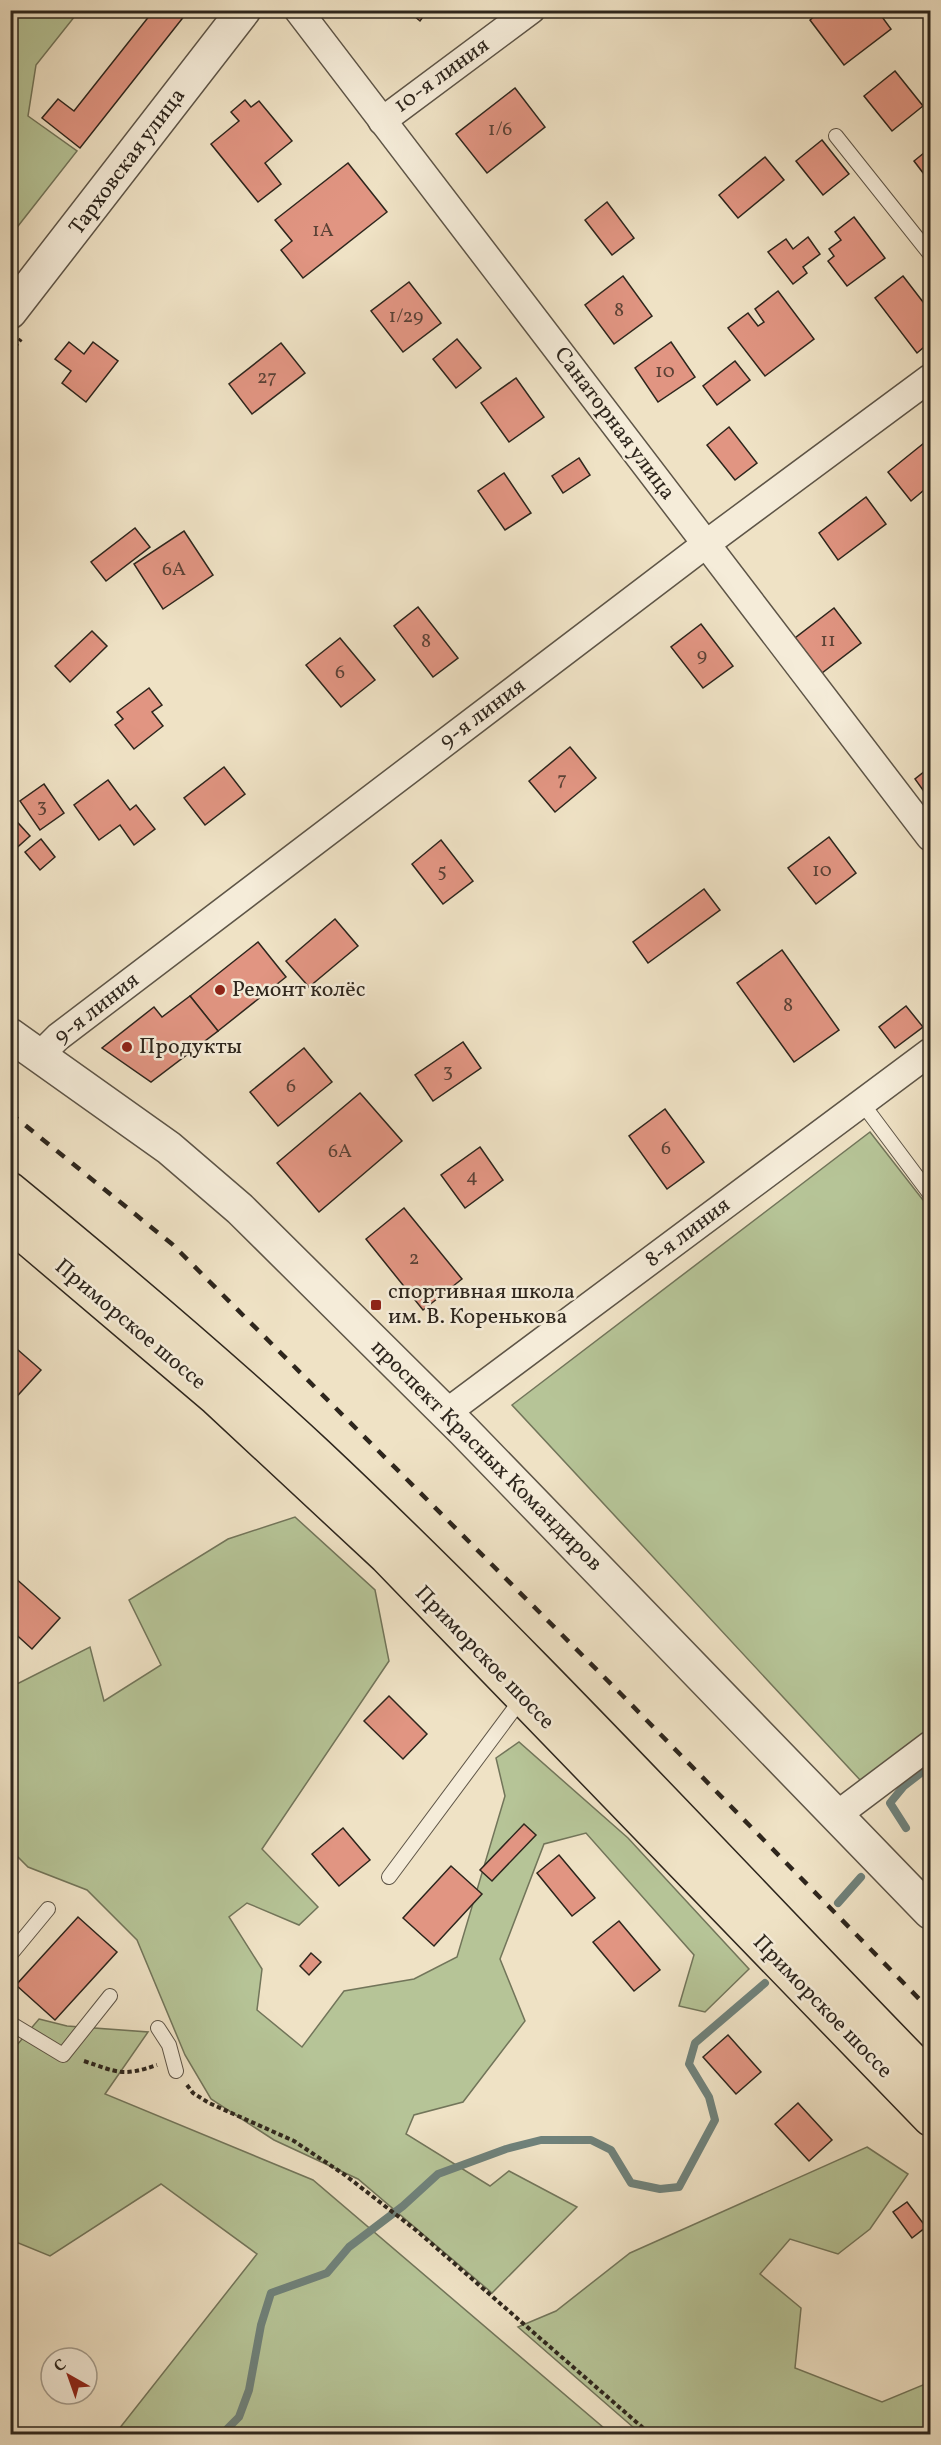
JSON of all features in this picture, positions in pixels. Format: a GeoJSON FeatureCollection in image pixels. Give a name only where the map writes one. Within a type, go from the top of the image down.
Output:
{"type":"FeatureCollection","features":[{"type":"Feature","properties":{"kind":"highway","name":"Приморское шоссе"},"geometry":{"type":"LineString","coordinates":[[10,1189],[144,1299],[316,1453],[402,1536],[543,1677],[930,2078]]}},
{"type":"Feature","properties":{"kind":"highway","name":"Приморское шоссе"},"geometry":{"type":"LineString","coordinates":[[10,1224],[116,1312],[240,1421],[386,1557],[930,2119]]}},
{"type":"Feature","properties":{"kind":"street","name":"Тарховская улица"},"geometry":{"type":"LineString","coordinates":[[10,312],[244,10]]}},
{"type":"Feature","properties":{"kind":"street","name":"Санаторная улица"},"geometry":{"type":"LineString","coordinates":[[298,10],[930,837]]}},
{"type":"Feature","properties":{"kind":"street","name":"10-я линия"},"geometry":{"type":"LineString","coordinates":[[382,121],[531,10]]}},
{"type":"Feature","properties":{"kind":"street","name":"9-я линия"},"geometry":{"type":"LineString","coordinates":[[40,1055],[58,1037],[706,544],[930,378]]}},
{"type":"Feature","properties":{"kind":"street","name":"проспект Красных Командиров"},"geometry":{"type":"LineString","coordinates":[[10,1035],[201,1173],[446,1413],[930,1912]]}},
{"type":"Feature","properties":{"kind":"street","name":"8-я линия"},"geometry":{"type":"LineString","coordinates":[[446,1413],[930,1052]]}},
{"type":"Feature","properties":{"kind":"street"},"geometry":{"type":"LineString","coordinates":[[837,1815],[930,1745]]}},
{"type":"Feature","properties":{"kind":"lane"},"geometry":{"type":"LineString","coordinates":[[836,136],[930,254]]}},
{"type":"Feature","properties":{"kind":"lane"},"geometry":{"type":"LineString","coordinates":[[862,1103],[930,1194]]}},
{"type":"Feature","properties":{"kind":"lane"},"geometry":{"type":"LineString","coordinates":[[389,1877],[523,1697]]}},
{"type":"Feature","properties":{"kind":"lane"},"geometry":{"type":"LineString","coordinates":[[10,1955],[48,1909]]}},
{"type":"Feature","properties":{"kind":"lane"},"geometry":{"type":"LineString","coordinates":[[10,2024],[63,2055],[110,1996]]}},
{"type":"Feature","properties":{"kind":"lane"},"geometry":{"type":"LineString","coordinates":[[158,2028],[169,2045],[176,2071]]}},
{"type":"Feature","properties":{"kind":"path"},"geometry":{"type":"LineString","coordinates":[[63,2055],[115,2072],[137,2073],[156,2065],[176,2071],[194,2094],[209,2103],[294,2141],[345,2175],[417,2231],[650,2434]]}},
{"type":"Feature","properties":{"kind":"green space"},"geometry":{"type":"Polygon","coordinates":[[[11,10],[79,11],[36,65],[28,116],[77,151],[11,235],[11,10]]]}},
{"type":"Feature","properties":{"kind":"green space"},"geometry":{"type":"Polygon","coordinates":[[[870,1132],[930,1209],[930,1728],[861,1781],[512,1405],[870,1132]]]}},
{"type":"Feature","properties":{"kind":"green space"},"geometry":{"type":"Polygon","coordinates":[[[295,1517],[375,1590],[389,1661],[262,1849],[318,1907],[299,1925],[247,1903],[229,1917],[262,1969],[257,2010],[302,2047],[344,1991],[414,1979],[457,1957],[505,1796],[496,1758],[519,1742],[628,1838],[749,1969],[705,2012],[679,2006],[694,1955],[586,1833],[544,1844],[500,1959],[525,2021],[463,2102],[414,2115],[406,2134],[490,2186],[509,2171],[577,2207],[492,2293],[358,2179],[274,2140],[211,2099],[185,2055],[137,1940],[87,1890],[28,1867],[11,1850],[11,1687],[90,1647],[104,1701],[161,1665],[129,1600],[228,1539],[295,1517]]]}},
{"type":"Feature","properties":{"kind":"green space"},"geometry":{"type":"Polygon","coordinates":[[[39,2019],[67,2026],[148,2032],[105,2094],[313,2180],[611,2434],[115,2434],[257,2254],[161,2184],[50,2256],[11,2240],[11,2052],[39,2019]]]}},
{"type":"Feature","properties":{"kind":"green space"},"geometry":{"type":"Polygon","coordinates":[[[867,2147],[908,2174],[870,2229],[838,2254],[790,2239],[760,2274],[801,2308],[795,2368],[882,2402],[930,2382],[930,2434],[641,2434],[518,2327],[556,2311],[630,2253],[867,2147]]]}},
{"type":"Feature","properties":{"kind":"building"},"geometry":{"type":"Polygon","coordinates":[[[154,10],[189,10],[80,148],[42,118],[58,99],[74,111],[154,10]]]}},
{"type":"Feature","properties":{"kind":"building"},"geometry":{"type":"Polygon","coordinates":[[[407,10],[428,10],[420,21],[407,10]]]}},
{"type":"Feature","properties":{"kind":"building"},"geometry":{"type":"Polygon","coordinates":[[[822,10],[877,10],[891,29],[844,65],[810,20],[822,10]]]}},
{"type":"Feature","properties":{"kind":"building"},"geometry":{"type":"Polygon","coordinates":[[[895,71],[923,106],[892,131],[864,96],[895,71]]]}},
{"type":"Feature","properties":{"kind":"building"},"geometry":{"type":"Polygon","coordinates":[[[515,88],[545,127],[487,173],[456,134],[515,88]]]}},
{"type":"Feature","properties":{"kind":"building"},"geometry":{"type":"Polygon","coordinates":[[[245,100],[251,107],[259,101],[292,141],[265,163],[281,184],[258,202],[211,144],[239,121],[231,112],[245,100]]]}},
{"type":"Feature","properties":{"kind":"building"},"geometry":{"type":"Polygon","coordinates":[[[822,140],[849,174],[823,195],[796,161],[822,140]]]}},
{"type":"Feature","properties":{"kind":"building"},"geometry":{"type":"Polygon","coordinates":[[[930,148],[930,182],[914,161],[930,148]]]}},
{"type":"Feature","properties":{"kind":"building"},"geometry":{"type":"Polygon","coordinates":[[[765,157],[784,180],[738,218],[719,195],[765,157]]]}},
{"type":"Feature","properties":{"kind":"building"},"geometry":{"type":"Polygon","coordinates":[[[348,163],[387,212],[303,278],[281,250],[292,241],[275,220],[348,163]]]}},
{"type":"Feature","properties":{"kind":"building"},"geometry":{"type":"Polygon","coordinates":[[[607,202],[634,238],[612,255],[585,220],[607,202]]]}},
{"type":"Feature","properties":{"kind":"building"},"geometry":{"type":"Polygon","coordinates":[[[854,217],[885,258],[847,286],[828,261],[834,256],[829,249],[841,240],[835,232],[854,217]]]}},
{"type":"Feature","properties":{"kind":"building"},"geometry":{"type":"Polygon","coordinates":[[[808,237],[820,254],[803,267],[807,273],[793,284],[768,252],[786,239],[793,249],[808,237]]]}},
{"type":"Feature","properties":{"kind":"building"},"geometry":{"type":"Polygon","coordinates":[[[623,276],[652,316],[614,344],[585,305],[623,276]]]}},
{"type":"Feature","properties":{"kind":"building"},"geometry":{"type":"Polygon","coordinates":[[[903,276],[930,311],[930,342],[917,353],[875,298],[903,276]]]}},
{"type":"Feature","properties":{"kind":"building"},"geometry":{"type":"Polygon","coordinates":[[[409,282],[441,323],[403,352],[371,311],[409,282]]]}},
{"type":"Feature","properties":{"kind":"building"},"geometry":{"type":"Polygon","coordinates":[[[778,291],[814,339],[765,376],[728,328],[748,313],[758,326],[764,322],[755,309],[778,291]]]}},
{"type":"Feature","properties":{"kind":"building"},"geometry":{"type":"Polygon","coordinates":[[[457,339],[481,368],[456,388],[433,359],[457,339]]]}},
{"type":"Feature","properties":{"kind":"building"},"geometry":{"type":"Polygon","coordinates":[[[69,342],[84,354],[93,342],[118,361],[86,402],[62,383],[71,371],[55,359],[69,342]]]}},
{"type":"Feature","properties":{"kind":"building"},"geometry":{"type":"Polygon","coordinates":[[[671,342],[695,377],[658,402],[635,368],[671,342]]]}},
{"type":"Feature","properties":{"kind":"building"},"geometry":{"type":"Polygon","coordinates":[[[281,343],[305,373],[252,414],[229,384],[281,343]]]}},
{"type":"Feature","properties":{"kind":"building"},"geometry":{"type":"Polygon","coordinates":[[[735,361],[750,380],[717,405],[703,386],[735,361]]]}},
{"type":"Feature","properties":{"kind":"building"},"geometry":{"type":"Polygon","coordinates":[[[516,378],[544,417],[509,442],[481,403],[516,378]]]}},
{"type":"Feature","properties":{"kind":"building"},"geometry":{"type":"Polygon","coordinates":[[[729,427],[757,463],[735,480],[707,445],[729,427]]]}},
{"type":"Feature","properties":{"kind":"building"},"geometry":{"type":"Polygon","coordinates":[[[924,443],[930,451],[930,485],[911,501],[888,472],[924,443]]]}},
{"type":"Feature","properties":{"kind":"building"},"geometry":{"type":"Polygon","coordinates":[[[579,458],[590,475],[563,493],[552,476],[579,458]]]}},
{"type":"Feature","properties":{"kind":"building"},"geometry":{"type":"Polygon","coordinates":[[[504,473],[531,513],[505,530],[478,491],[504,473]]]}},
{"type":"Feature","properties":{"kind":"building"},"geometry":{"type":"Polygon","coordinates":[[[866,497],[886,524],[838,560],[819,533],[866,497]]]}},
{"type":"Feature","properties":{"kind":"building"},"geometry":{"type":"Polygon","coordinates":[[[135,528],[150,547],[106,581],[91,562],[135,528]]]}},
{"type":"Feature","properties":{"kind":"building"},"geometry":{"type":"Polygon","coordinates":[[[184,531],[213,575],[163,609],[134,564],[184,531]]]}},
{"type":"Feature","properties":{"kind":"building"},"geometry":{"type":"Polygon","coordinates":[[[418,607],[458,658],[433,677],[394,626],[418,607]]]}},
{"type":"Feature","properties":{"kind":"building"},"geometry":{"type":"Polygon","coordinates":[[[834,608],[861,643],[822,673],[795,638],[834,608]]]}},
{"type":"Feature","properties":{"kind":"building"},"geometry":{"type":"Polygon","coordinates":[[[701,624],[733,666],[703,688],[671,647],[701,624]]]}},
{"type":"Feature","properties":{"kind":"building"},"geometry":{"type":"Polygon","coordinates":[[[92,631],[107,646],[70,682],[55,666],[92,631]]]}},
{"type":"Feature","properties":{"kind":"building"},"geometry":{"type":"Polygon","coordinates":[[[340,638],[375,680],[341,707],[306,665],[340,638]]]}},
{"type":"Feature","properties":{"kind":"building"},"geometry":{"type":"Polygon","coordinates":[[[149,688],[162,705],[152,712],[163,726],[134,749],[115,725],[123,719],[117,712],[149,688]]]}},
{"type":"Feature","properties":{"kind":"building"},"geometry":{"type":"Polygon","coordinates":[[[570,747],[596,778],[555,812],[529,781],[570,747]]]}},
{"type":"Feature","properties":{"kind":"building"},"geometry":{"type":"Polygon","coordinates":[[[224,767],[245,794],[205,825],[184,798],[224,767]]]}},
{"type":"Feature","properties":{"kind":"building"},"geometry":{"type":"Polygon","coordinates":[[[930,767],[930,800],[915,779],[930,767]]]}},
{"type":"Feature","properties":{"kind":"building"},"geometry":{"type":"Polygon","coordinates":[[[108,780],[130,810],[136,805],[155,829],[134,845],[120,825],[99,840],[74,805],[108,780]]]}},
{"type":"Feature","properties":{"kind":"building"},"geometry":{"type":"Polygon","coordinates":[[[44,784],[64,813],[40,830],[20,801],[44,784]]]}},
{"type":"Feature","properties":{"kind":"building"},"geometry":{"type":"Polygon","coordinates":[[[10,814],[30,836],[12,852],[10,851],[10,814]]]}},
{"type":"Feature","properties":{"kind":"building"},"geometry":{"type":"Polygon","coordinates":[[[829,837],[856,873],[816,904],[788,868],[829,837]]]}},
{"type":"Feature","properties":{"kind":"building"},"geometry":{"type":"Polygon","coordinates":[[[41,839],[55,857],[40,870],[25,852],[41,839]]]}},
{"type":"Feature","properties":{"kind":"building"},"geometry":{"type":"Polygon","coordinates":[[[441,840],[473,881],[443,904],[412,864],[441,840]]]}},
{"type":"Feature","properties":{"kind":"building"},"geometry":{"type":"Polygon","coordinates":[[[704,889],[720,910],[648,963],[633,942],[704,889]]]}},
{"type":"Feature","properties":{"kind":"building"},"geometry":{"type":"Polygon","coordinates":[[[335,919],[358,946],[309,987],[286,961],[335,919]]]}},
{"type":"Feature","properties":{"kind":"building"},"geometry":{"type":"Polygon","coordinates":[[[258,942],[286,977],[218,1031],[190,996],[258,942]]]}},
{"type":"Feature","properties":{"kind":"building"},"geometry":{"type":"Polygon","coordinates":[[[782,950],[839,1030],[794,1062],[737,983],[782,950]]]}},
{"type":"Feature","properties":{"kind":"building"},"geometry":{"type":"Polygon","coordinates":[[[190,996],[218,1031],[151,1082],[102,1048],[154,1007],[162,1017],[190,996]]]}},
{"type":"Feature","properties":{"kind":"building"},"geometry":{"type":"Polygon","coordinates":[[[906,1006],[923,1027],[895,1048],[879,1027],[906,1006]]]}},
{"type":"Feature","properties":{"kind":"building"},"geometry":{"type":"Polygon","coordinates":[[[463,1042],[481,1068],[433,1101],[415,1075],[463,1042]]]}},
{"type":"Feature","properties":{"kind":"building"},"geometry":{"type":"Polygon","coordinates":[[[304,1048],[332,1082],[278,1126],[250,1092],[304,1048]]]}},
{"type":"Feature","properties":{"kind":"building"},"geometry":{"type":"Polygon","coordinates":[[[360,1093],[402,1141],[319,1212],[277,1163],[360,1093]]]}},
{"type":"Feature","properties":{"kind":"building"},"geometry":{"type":"Polygon","coordinates":[[[665,1109],[704,1162],[667,1189],[629,1136],[665,1109]]]}},
{"type":"Feature","properties":{"kind":"building"},"geometry":{"type":"Polygon","coordinates":[[[480,1147],[503,1180],[465,1208],[441,1175],[480,1147]]]}},
{"type":"Feature","properties":{"kind":"building"},"geometry":{"type":"Polygon","coordinates":[[[404,1208],[462,1279],[423,1310],[366,1239],[404,1208]]]}},
{"type":"Feature","properties":{"kind":"building"},"geometry":{"type":"Polygon","coordinates":[[[10,1343],[41,1370],[10,1404],[10,1343]]]}},
{"type":"Feature","properties":{"kind":"building"},"geometry":{"type":"Polygon","coordinates":[[[13,1576],[60,1618],[32,1649],[10,1629],[10,1578],[13,1576]]]}},
{"type":"Feature","properties":{"kind":"building"},"geometry":{"type":"Polygon","coordinates":[[[389,1696],[427,1734],[403,1759],[364,1721],[389,1696]]]}},
{"type":"Feature","properties":{"kind":"building"},"geometry":{"type":"Polygon","coordinates":[[[524,1824],[536,1835],[492,1881],[480,1870],[524,1824]]]}},
{"type":"Feature","properties":{"kind":"building"},"geometry":{"type":"Polygon","coordinates":[[[343,1828],[370,1860],[339,1886],[312,1854],[343,1828]]]}},
{"type":"Feature","properties":{"kind":"building"},"geometry":{"type":"Polygon","coordinates":[[[559,1855],[595,1898],[572,1916],[537,1873],[559,1855]]]}},
{"type":"Feature","properties":{"kind":"building"},"geometry":{"type":"Polygon","coordinates":[[[451,1866],[482,1894],[434,1946],[403,1918],[451,1866]]]}},
{"type":"Feature","properties":{"kind":"building"},"geometry":{"type":"Polygon","coordinates":[[[78,1917],[117,1952],[55,2020],[16,1985],[78,1917]]]}},
{"type":"Feature","properties":{"kind":"building"},"geometry":{"type":"Polygon","coordinates":[[[619,1921],[660,1970],[634,1991],[593,1942],[619,1921]]]}},
{"type":"Feature","properties":{"kind":"building"},"geometry":{"type":"Polygon","coordinates":[[[311,1953],[321,1962],[309,1975],[300,1966],[311,1953]]]}},
{"type":"Feature","properties":{"kind":"building"},"geometry":{"type":"Polygon","coordinates":[[[728,2035],[761,2072],[736,2094],[703,2057],[728,2035]]]}},
{"type":"Feature","properties":{"kind":"building"},"geometry":{"type":"Polygon","coordinates":[[[798,2103],[832,2140],[809,2161],[775,2124],[798,2103]]]}},
{"type":"Feature","properties":{"kind":"building"},"geometry":{"type":"Polygon","coordinates":[[[907,2202],[926,2227],[912,2238],[893,2212],[907,2202]]]}},
{"type":"Feature","properties":{"kind":"waterway"},"geometry":{"type":"LineString","coordinates":[[906,1828],[890,1803],[904,1786],[930,1766]]}},
{"type":"Feature","properties":{"kind":"waterway"},"geometry":{"type":"LineString","coordinates":[[838,1903],[861,1877]]}},
{"type":"Feature","properties":{"kind":"waterway"},"geometry":{"type":"LineString","coordinates":[[222,2434],[239,2417],[249,2390],[261,2325],[271,2293],[327,2273],[349,2247],[403,2206],[438,2174],[506,2149],[541,2140],[591,2140],[611,2150],[631,2183],[660,2189],[679,2187],[715,2120],[709,2097],[689,2064],[695,2043],[765,1983]]}},
{"type":"Feature","properties":{"kind":"railway"},"geometry":{"type":"LineString","coordinates":[[10,1113],[172,1244],[622,1695],[930,2010]]}},
{"type":"Feature","properties":{"kind":"place","name":"Ремонт колёс"},"geometry":{"type":"Point","coordinates":[220,990]}},
{"type":"Feature","properties":{"kind":"place","name":"Продукты"},"geometry":{"type":"Point","coordinates":[127,1047]}},
{"type":"Feature","properties":{"kind":"place","name":"спортивная школа им. В. Коренькова"},"geometry":{"type":"Point","coordinates":[376,1305]}}]}
